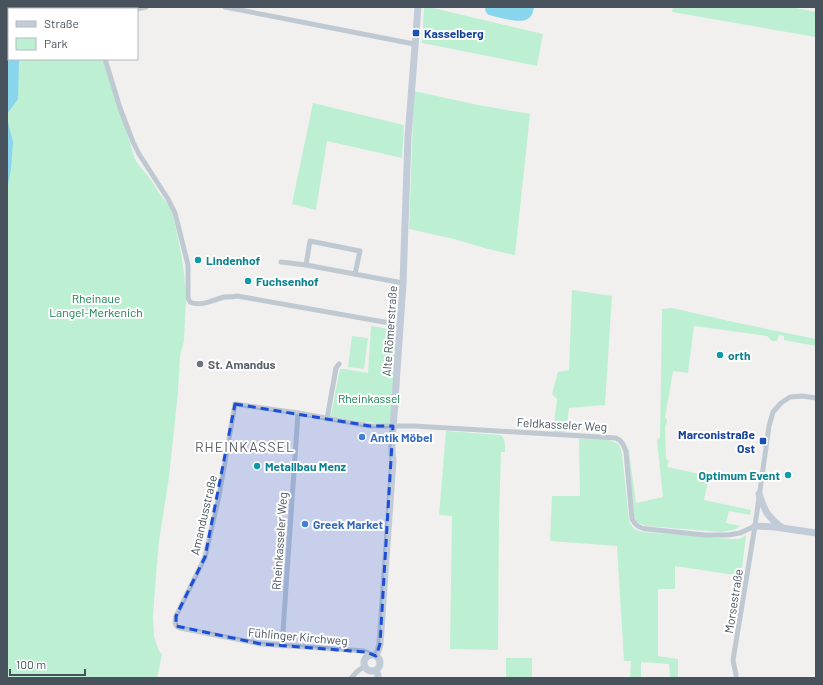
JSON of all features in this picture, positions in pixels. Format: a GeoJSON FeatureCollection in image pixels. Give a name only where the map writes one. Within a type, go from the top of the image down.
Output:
{"type":"FeatureCollection","features":[{"type":"Feature","properties":{"kind":"street"},"geometry":{"type":"LineString","coordinates":[[225,7],[414,44]]}},
{"type":"Feature","properties":{"kind":"street","name":"Alte Römerstraße"},"geometry":{"type":"LineString","coordinates":[[365,667],[367,657],[373,656],[378,651],[380,644],[393,460],[393,426],[401,325],[408,137],[418,7]]}},
{"type":"Feature","properties":{"kind":"street"},"geometry":{"type":"LineString","coordinates":[[105,60],[120,108],[136,148],[168,199],[175,213],[188,264],[188,298],[190,302],[201,304],[224,297],[237,296],[401,325]]}},
{"type":"Feature","properties":{"kind":"street"},"geometry":{"type":"LineString","coordinates":[[306,265],[310,241],[360,251],[355,274]]}},
{"type":"Feature","properties":{"kind":"street"},"geometry":{"type":"LineString","coordinates":[[281,262],[306,265],[403,284]]}},
{"type":"Feature","properties":{"kind":"street"},"geometry":{"type":"LineString","coordinates":[[327,419],[336,368],[339,364]]}},
{"type":"Feature","properties":{"kind":"street","name":"Morsestraße"},"geometry":{"type":"LineString","coordinates":[[736,678],[733,660],[755,526],[769,426],[773,412],[781,403],[790,397],[802,396],[816,398]]}},
{"type":"Feature","properties":{"kind":"street","name":"Feldkasseler Weg"},"geometry":{"type":"LineString","coordinates":[[235,404],[298,413],[370,426],[428,427],[616,438],[624,445],[626,452],[632,519],[635,525],[640,528],[705,535],[728,535],[740,533],[755,526],[775,527],[816,533]]}},
{"type":"Feature","properties":{"kind":"street","name":"Amandusstraße"},"geometry":{"type":"LineString","coordinates":[[176,626],[176,616],[205,557],[219,496],[235,404]]}},
{"type":"Feature","properties":{"kind":"street","name":"Rheinkasseler Weg"},"geometry":{"type":"LineString","coordinates":[[282,646],[298,413]]}},
{"type":"Feature","properties":{"kind":"street"},"geometry":{"type":"LineString","coordinates":[[759,494],[766,514],[782,528]]}},
{"type":"Feature","properties":{"kind":"street","name":"Fühlinger Kirchweg"},"geometry":{"type":"LineString","coordinates":[[176,626],[261,644],[367,652],[373,656]]}},
{"type":"Feature","properties":{"kind":"street","name":"Alte Römerstraße"},"geometry":{"type":"LineString","coordinates":[[373,656],[379,659],[380,664],[376,670],[378,678]]}},
{"type":"Feature","properties":{"kind":"street"},"geometry":{"type":"LineString","coordinates":[[352,678],[362,667],[365,667],[371,671],[376,670]]}},
{"type":"Feature","properties":{"kind":"highlighted area"},"geometry":{"type":"Polygon","coordinates":[[[235,404],[370,426],[393,426],[380,644],[376,656],[366,652],[261,644],[176,626],[176,616],[205,557],[235,404]]]}},
{"type":"Feature","properties":{"kind":"green space","name":"Rheinaue Langel-Merkenich"},"geometry":{"type":"Polygon","coordinates":[[[7,7],[90,7],[8,8],[8,60],[103,60],[135,159],[168,204],[173,215],[182,259],[186,300],[184,341],[180,356],[178,392],[169,477],[159,541],[153,616],[154,636],[159,651],[162,654],[157,678],[7,678],[7,7]]]}},
{"type":"Feature","properties":{"kind":"green space"},"geometry":{"type":"Polygon","coordinates":[[[424,7],[543,34],[537,66],[422,43],[424,7]]]}},
{"type":"Feature","properties":{"kind":"green space"},"geometry":{"type":"Polygon","coordinates":[[[673,7],[791,7],[816,12],[816,37],[672,12],[673,7]]]}},
{"type":"Feature","properties":{"kind":"green space"},"geometry":{"type":"Polygon","coordinates":[[[414,91],[478,105],[530,114],[515,255],[409,229],[414,91]]]}},
{"type":"Feature","properties":{"kind":"green space"},"geometry":{"type":"Polygon","coordinates":[[[313,103],[404,125],[402,158],[327,141],[316,210],[292,204],[313,103]]]}},
{"type":"Feature","properties":{"kind":"green space"},"geometry":{"type":"Polygon","coordinates":[[[572,290],[612,296],[605,405],[569,408],[566,432],[553,432],[557,399],[552,394],[558,372],[569,370],[572,290]]]}},
{"type":"Feature","properties":{"kind":"green space"},"geometry":{"type":"Polygon","coordinates":[[[672,308],[816,339],[816,346],[784,340],[784,336],[779,335],[777,341],[772,341],[767,336],[694,326],[688,373],[673,371],[665,418],[667,419],[665,427],[666,459],[669,461],[667,467],[709,476],[704,500],[751,510],[750,515],[729,511],[726,523],[741,526],[734,530],[721,532],[646,526],[637,522],[634,516],[628,445],[636,503],[663,497],[657,441],[660,437],[662,309],[672,308]]]}},
{"type":"Feature","properties":{"kind":"green space","name":"Rheinkassel"},"geometry":{"type":"Polygon","coordinates":[[[371,326],[390,329],[398,335],[392,423],[389,424],[364,422],[331,416],[340,369],[368,373],[371,326]]]}},
{"type":"Feature","properties":{"kind":"green space"},"geometry":{"type":"Polygon","coordinates":[[[352,336],[368,338],[364,369],[348,367],[352,336]]]}},
{"type":"Feature","properties":{"kind":"green space"},"geometry":{"type":"Polygon","coordinates":[[[446,431],[500,435],[505,442],[505,452],[501,452],[498,650],[450,649],[452,516],[439,515],[446,431]]]}},
{"type":"Feature","properties":{"kind":"green space"},"geometry":{"type":"Polygon","coordinates":[[[579,439],[610,440],[619,445],[622,454],[629,520],[636,530],[644,532],[732,539],[739,539],[746,535],[741,576],[675,566],[675,589],[658,589],[658,656],[678,659],[678,678],[670,678],[669,664],[641,662],[641,678],[630,678],[631,661],[624,661],[617,546],[550,541],[552,496],[580,496],[579,439]]]}},
{"type":"Feature","properties":{"kind":"green space"},"geometry":{"type":"Polygon","coordinates":[[[506,658],[532,658],[532,678],[506,678],[506,658]]]}},
{"type":"Feature","properties":{"kind":"water"},"geometry":{"type":"Polygon","coordinates":[[[7,7],[23,7],[8,8],[8,60],[19,60],[18,99],[7,114],[7,7]]]}},
{"type":"Feature","properties":{"kind":"water"},"geometry":{"type":"Polygon","coordinates":[[[485,7],[534,7],[533,13],[530,17],[526,20],[516,21],[489,15],[486,12],[485,7]]]}},
{"type":"Feature","properties":{"kind":"water"},"geometry":{"type":"Polygon","coordinates":[[[7,118],[13,142],[11,169],[7,190],[7,118]]]}},
{"type":"Feature","properties":{"kind":"place","name":"Kasselberg"},"geometry":{"type":"Point","coordinates":[416,33]}},
{"type":"Feature","properties":{"kind":"place","name":"Lindenhof"},"geometry":{"type":"Point","coordinates":[198,260]}},
{"type":"Feature","properties":{"kind":"place","name":"Fuchsenhof"},"geometry":{"type":"Point","coordinates":[248,281]}},
{"type":"Feature","properties":{"kind":"place","name":"orth"},"geometry":{"type":"Point","coordinates":[720,355]}},
{"type":"Feature","properties":{"kind":"place","name":"St. Amandus"},"geometry":{"type":"Point","coordinates":[200,364]}},
{"type":"Feature","properties":{"kind":"place","name":"Antik Möbel"},"geometry":{"type":"Point","coordinates":[362,437]}},
{"type":"Feature","properties":{"kind":"place","name":"Marconistraße Ost"},"geometry":{"type":"Point","coordinates":[763,441]}},
{"type":"Feature","properties":{"kind":"place","name":"Metallbau Menz"},"geometry":{"type":"Point","coordinates":[257,466]}},
{"type":"Feature","properties":{"kind":"place","name":"Optimum Event"},"geometry":{"type":"Point","coordinates":[788,475]}},
{"type":"Feature","properties":{"kind":"place","name":"Greek Market"},"geometry":{"type":"Point","coordinates":[305,524]}},
{"type":"Feature","properties":{"kind":"district","name":"RHEINKASSEL"},"geometry":{"type":"Point","coordinates":[245,446]}}]}
